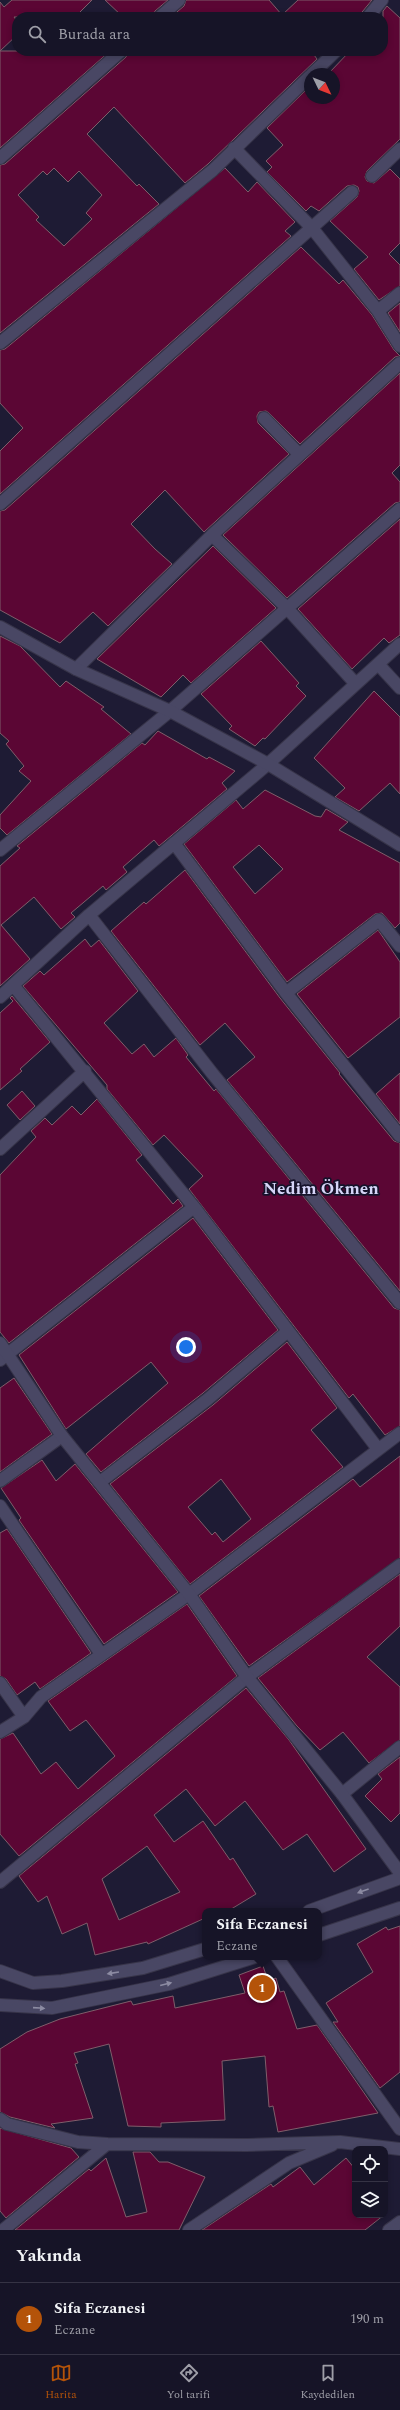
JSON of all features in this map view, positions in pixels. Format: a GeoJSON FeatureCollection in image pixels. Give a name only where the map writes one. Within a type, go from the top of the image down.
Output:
{"type":"FeatureCollection","features":[{"type":"Feature","properties":{"kind":"street"},"geometry":{"type":"LineString","coordinates":[[166,12],[179,0]]}},
{"type":"Feature","properties":{"kind":"street"},"geometry":{"type":"LineString","coordinates":[[372,12],[382,0]]}},
{"type":"Feature","properties":{"kind":"street"},"geometry":{"type":"LineString","coordinates":[[0,158],[115,56]]}},
{"type":"Feature","properties":{"kind":"street"},"geometry":{"type":"LineString","coordinates":[[318,68],[331,56]]}},
{"type":"Feature","properties":{"kind":"street"},"geometry":{"type":"LineString","coordinates":[[0,344],[213,170],[304,82]]}},
{"type":"Feature","properties":{"kind":"street"},"geometry":{"type":"LineString","coordinates":[[234,148],[312,228],[378,311],[400,346]]}},
{"type":"Feature","properties":{"kind":"street"},"geometry":{"type":"LineString","coordinates":[[372,176],[400,149]]}},
{"type":"Feature","properties":{"kind":"street"},"geometry":{"type":"LineString","coordinates":[[0,504],[352,192]]}},
{"type":"Feature","properties":{"kind":"street"},"geometry":{"type":"LineString","coordinates":[[378,311],[400,293]]}},
{"type":"Feature","properties":{"kind":"street"},"geometry":{"type":"LineString","coordinates":[[76,669],[212,535],[400,363]]}},
{"type":"Feature","properties":{"kind":"street"},"geometry":{"type":"LineString","coordinates":[[264,418],[299,454]]}},
{"type":"Feature","properties":{"kind":"street"},"geometry":{"type":"LineString","coordinates":[[0,850],[170,711],[286,607],[400,509]]}},
{"type":"Feature","properties":{"kind":"street"},"geometry":{"type":"LineString","coordinates":[[212,535],[286,607],[355,683]]}},
{"type":"Feature","properties":{"kind":"street"},"geometry":{"type":"LineString","coordinates":[[0,627],[76,669],[170,711],[268,764],[400,845]]}},
{"type":"Feature","properties":{"kind":"street"},"geometry":{"type":"LineString","coordinates":[[0,997],[90,915],[268,764],[355,683],[400,644]]}},
{"type":"Feature","properties":{"kind":"street"},"geometry":{"type":"LineString","coordinates":[[378,664],[400,688]]}},
{"type":"Feature","properties":{"kind":"street"},"geometry":{"type":"LineString","coordinates":[[174,843],[286,993],[400,1136]]}},
{"type":"Feature","properties":{"kind":"street"},"geometry":{"type":"LineString","coordinates":[[90,915],[212,1073],[400,1303]]}},
{"type":"Feature","properties":{"kind":"street"},"geometry":{"type":"LineString","coordinates":[[286,993],[379,920],[400,946]]}},
{"type":"Feature","properties":{"kind":"street"},"geometry":{"type":"LineString","coordinates":[[14,985],[194,1207],[378,1449]]}},
{"type":"Feature","properties":{"kind":"street"},"geometry":{"type":"LineString","coordinates":[[0,1149],[84,1071]]}},
{"type":"Feature","properties":{"kind":"street"},"geometry":{"type":"LineString","coordinates":[[4,1356],[194,1207]]}},
{"type":"Feature","properties":{"kind":"street"},"geometry":{"type":"LineString","coordinates":[[100,1482],[208,1399],[288,1331]]}},
{"type":"Feature","properties":{"kind":"street"},"geometry":{"type":"LineString","coordinates":[[0,1343],[4,1356],[62,1436],[189,1594],[247,1677],[342,1794],[400,1873]]}},
{"type":"Feature","properties":{"kind":"street"},"geometry":{"type":"LineString","coordinates":[[0,1732],[24,1717],[42,1697],[101,1654],[189,1594],[400,1433]]}},
{"type":"Feature","properties":{"kind":"street"},"geometry":{"type":"LineString","coordinates":[[0,1481],[62,1436]]}},
{"type":"Feature","properties":{"kind":"street"},"geometry":{"type":"LineString","coordinates":[[0,1506],[101,1654]]}},
{"type":"Feature","properties":{"kind":"street"},"geometry":{"type":"LineString","coordinates":[[0,1882],[247,1677],[400,1565]]}},
{"type":"Feature","properties":{"kind":"street"},"geometry":{"type":"LineString","coordinates":[[0,1683],[24,1717]]}},
{"type":"Feature","properties":{"kind":"street"},"geometry":{"type":"LineString","coordinates":[[342,1794],[400,1747]]}},
{"type":"Feature","properties":{"kind":"street"},"geometry":{"type":"LineString","coordinates":[[318,1908],[400,1878]]}},
{"type":"Feature","properties":{"kind":"street"},"geometry":{"type":"LineString","coordinates":[[322,1934],[400,1908]]}},
{"type":"Feature","properties":{"kind":"street"},"geometry":{"type":"LineString","coordinates":[[0,1971],[33,1983],[62,1981],[143,1968],[202,1950]]}},
{"type":"Feature","properties":{"kind":"street"},"geometry":{"type":"LineString","coordinates":[[0,2005],[52,2008],[169,1984],[245,1960]]}},
{"type":"Feature","properties":{"kind":"street"},"geometry":{"type":"LineString","coordinates":[[279,1960],[400,2128]]}},
{"type":"Feature","properties":{"kind":"street"},"geometry":{"type":"LineString","coordinates":[[0,2119],[8,2124],[78,2142],[107,2144],[247,2145],[340,2142],[400,2149]]}},
{"type":"Feature","properties":{"kind":"street"},"geometry":{"type":"LineString","coordinates":[[190,2230],[289,2163],[340,2142]]}},
{"type":"Feature","properties":{"kind":"street"},"geometry":{"type":"LineString","coordinates":[[4,2230],[107,2144]]}},
{"type":"Feature","properties":{"kind":"street"},"geometry":{"type":"LineString","coordinates":[[389,2230],[400,2222]]}},
{"type":"Feature","properties":{"kind":"building"},"geometry":{"type":"Polygon","coordinates":[[[12,0],[92,0],[80,12],[12,12],[12,40],[0,51],[0,2],[4,7],[12,0]]]}},
{"type":"Feature","properties":{"kind":"building"},"geometry":{"type":"Polygon","coordinates":[[[105,0],[168,0],[155,12],[118,12],[105,0]]]}},
{"type":"Feature","properties":{"kind":"building"},"geometry":{"type":"Polygon","coordinates":[[[186,0],[269,0],[279,12],[177,12],[184,6],[186,0]]]}},
{"type":"Feature","properties":{"kind":"building"},"geometry":{"type":"Polygon","coordinates":[[[298,0],[372,0],[362,12],[285,12],[298,0]]]}},
{"type":"Feature","properties":{"kind":"building"},"geometry":{"type":"Polygon","coordinates":[[[387,6],[400,18],[400,139],[367,171],[365,177],[367,181],[374,183],[390,169],[400,179],[400,243],[389,254],[400,265],[400,286],[379,300],[354,269],[368,257],[330,221],[357,197],[359,191],[358,187],[354,185],[347,186],[319,211],[311,206],[306,211],[267,172],[272,167],[266,161],[283,145],[267,128],[304,92],[304,104],[340,104],[340,68],[334,68],[345,56],[388,56],[388,12],[383,12],[387,6]]]}},
{"type":"Feature","properties":{"kind":"building"},"geometry":{"type":"Polygon","coordinates":[[[0,51],[12,51],[12,56],[104,56],[0,148],[0,51]]]}},
{"type":"Feature","properties":{"kind":"building"},"geometry":{"type":"Polygon","coordinates":[[[126,56],[315,56],[317,59],[308,68],[304,68],[304,72],[208,164],[185,183],[114,107],[87,134],[137,186],[139,184],[159,204],[0,333],[0,165],[5,164],[126,56]],[[54,168],[47,175],[43,171],[18,195],[39,217],[36,220],[64,246],[92,219],[86,213],[102,195],[79,171],[68,182],[54,168]]]}},
{"type":"Feature","properties":{"kind":"building"},"geometry":{"type":"Polygon","coordinates":[[[225,168],[248,192],[257,182],[295,222],[285,231],[291,236],[0,494],[0,451],[23,428],[0,403],[0,350],[5,349],[225,168]]]}},
{"type":"Feature","properties":{"kind":"building"},"geometry":{"type":"Polygon","coordinates":[[[301,247],[339,284],[343,280],[372,315],[394,350],[400,356],[395,357],[300,444],[269,413],[266,411],[259,412],[257,416],[258,423],[289,454],[204,532],[165,490],[131,524],[172,564],[108,626],[93,612],[60,643],[0,610],[0,511],[5,510],[301,247]]]}},
{"type":"Feature","properties":{"kind":"building"},"geometry":{"type":"Polygon","coordinates":[[[400,303],[400,332],[388,313],[400,303]]]}},
{"type":"Feature","properties":{"kind":"building"},"geometry":{"type":"Polygon","coordinates":[[[400,373],[400,465],[392,473],[400,482],[400,502],[395,503],[287,598],[223,535],[400,373]]]}},
{"type":"Feature","properties":{"kind":"building"},"geometry":{"type":"Polygon","coordinates":[[[400,519],[400,635],[389,643],[384,638],[352,669],[298,609],[400,519]]]}},
{"type":"Feature","properties":{"kind":"building"},"geometry":{"type":"Polygon","coordinates":[[[213,546],[276,608],[191,683],[183,675],[161,697],[97,659],[213,546]]]}},
{"type":"Feature","properties":{"kind":"building"},"geometry":{"type":"Polygon","coordinates":[[[0,636],[20,646],[60,687],[66,681],[104,707],[101,709],[131,734],[7,835],[0,828],[0,815],[31,781],[19,771],[24,766],[6,744],[9,741],[0,733],[0,636]]]}},
{"type":"Feature","properties":{"kind":"building"},"geometry":{"type":"Polygon","coordinates":[[[261,641],[299,683],[296,686],[306,696],[265,739],[263,738],[255,746],[229,729],[232,726],[201,694],[261,641]]]}},
{"type":"Feature","properties":{"kind":"building"},"geometry":{"type":"Polygon","coordinates":[[[374,691],[400,717],[400,794],[390,783],[359,811],[335,797],[345,788],[314,758],[374,691]]]}},
{"type":"Feature","properties":{"kind":"building"},"geometry":{"type":"Polygon","coordinates":[[[158,731],[207,759],[209,757],[235,771],[222,783],[227,789],[159,846],[154,840],[123,867],[127,872],[106,890],[103,886],[71,913],[75,917],[61,929],[34,897],[1,925],[30,959],[0,986],[0,866],[20,848],[17,846],[142,743],[145,745],[158,731]]]}},
{"type":"Feature","properties":{"kind":"building"},"geometry":{"type":"Polygon","coordinates":[[[265,790],[315,816],[321,817],[326,809],[348,822],[339,830],[400,863],[400,923],[395,928],[382,913],[375,914],[287,982],[184,844],[236,800],[243,809],[265,790]],[[259,845],[233,867],[255,894],[283,869],[259,845]]]}},
{"type":"Feature","properties":{"kind":"building"},"geometry":{"type":"Polygon","coordinates":[[[185,870],[280,998],[340,1073],[339,1074],[394,1141],[400,1143],[400,1291],[227,1080],[255,1057],[225,1023],[200,1045],[111,931],[144,902],[146,904],[185,870]]]}},
{"type":"Feature","properties":{"kind":"building"},"geometry":{"type":"Polygon","coordinates":[[[378,930],[400,962],[400,1017],[348,1058],[297,994],[378,930]]]}},
{"type":"Feature","properties":{"kind":"building"},"geometry":{"type":"Polygon","coordinates":[[[85,939],[91,947],[99,940],[138,991],[104,1023],[132,1054],[144,1044],[154,1057],[176,1038],[188,1055],[186,1057],[214,1091],[216,1089],[394,1308],[400,1310],[400,1426],[385,1435],[353,1394],[349,1398],[189,1189],[203,1176],[164,1135],[153,1145],[107,1089],[107,1085],[23,986],[40,971],[44,975],[85,939]]]}},
{"type":"Feature","properties":{"kind":"building"},"geometry":{"type":"Polygon","coordinates":[[[12,996],[50,1042],[20,1069],[22,1071],[0,1090],[0,1013],[13,1001],[10,998],[12,996]]]}},
{"type":"Feature","properties":{"kind":"building"},"geometry":{"type":"Polygon","coordinates":[[[400,1073],[400,1124],[376,1094],[400,1073]]]}},
{"type":"Feature","properties":{"kind":"building"},"geometry":{"type":"Polygon","coordinates":[[[22,1091],[35,1106],[20,1120],[7,1105],[22,1091]]]}},
{"type":"Feature","properties":{"kind":"building"},"geometry":{"type":"Polygon","coordinates":[[[97,1099],[142,1155],[136,1160],[173,1204],[178,1199],[183,1206],[9,1343],[0,1332],[0,1175],[36,1137],[31,1131],[45,1118],[52,1125],[72,1106],[81,1115],[97,1099]]]}},
{"type":"Feature","properties":{"kind":"building"},"geometry":{"type":"Polygon","coordinates":[[[193,1218],[278,1330],[203,1393],[101,1472],[86,1454],[168,1383],[151,1362],[66,1429],[19,1355],[193,1218]]]}},
{"type":"Feature","properties":{"kind":"building"},"geometry":{"type":"Polygon","coordinates":[[[287,1342],[337,1408],[311,1430],[343,1467],[190,1584],[110,1484],[213,1405],[287,1342]],[[221,1479],[188,1507],[212,1535],[215,1532],[223,1542],[251,1519],[221,1479]]]}},
{"type":"Feature","properties":{"kind":"building"},"geometry":{"type":"Polygon","coordinates":[[[14,1378],[52,1434],[0,1472],[0,1388],[14,1378]]]}},
{"type":"Feature","properties":{"kind":"building"},"geometry":{"type":"Polygon","coordinates":[[[400,1456],[400,1558],[249,1666],[199,1596],[353,1479],[360,1487],[400,1456]]]}},
{"type":"Feature","properties":{"kind":"building"},"geometry":{"type":"Polygon","coordinates":[[[42,1460],[56,1481],[75,1464],[178,1592],[104,1644],[19,1520],[21,1518],[1,1488],[42,1460]]]}},
{"type":"Feature","properties":{"kind":"building"},"geometry":{"type":"Polygon","coordinates":[[[7,1529],[91,1653],[40,1689],[35,1682],[17,1695],[6,1679],[0,1676],[0,1533],[7,1529]]]}},
{"type":"Feature","properties":{"kind":"building"},"geometry":{"type":"Polygon","coordinates":[[[400,1574],[400,1626],[367,1657],[400,1687],[400,1740],[369,1763],[343,1732],[320,1750],[297,1726],[258,1678],[400,1574]]]}},
{"type":"Feature","properties":{"kind":"building"},"geometry":{"type":"Polygon","coordinates":[[[187,1604],[237,1676],[19,1856],[0,1834],[0,1739],[13,1733],[41,1774],[56,1762],[78,1789],[115,1756],[86,1720],[70,1731],[48,1701],[187,1604]]]}},
{"type":"Feature","properties":{"kind":"building"},"geometry":{"type":"Polygon","coordinates":[[[246,1688],[289,1740],[366,1849],[334,1872],[307,1834],[283,1850],[245,1801],[215,1826],[186,1789],[154,1815],[174,1842],[203,1821],[230,1860],[233,1858],[256,1894],[233,1908],[202,1908],[202,1919],[148,1944],[147,1942],[95,1955],[87,1923],[62,1934],[47,1896],[38,1902],[19,1876],[246,1688]],[[147,1846],[102,1879],[119,1920],[180,1892],[147,1846]]]}},
{"type":"Feature","properties":{"kind":"building"},"geometry":{"type":"Polygon","coordinates":[[[400,1757],[400,1813],[391,1822],[365,1796],[382,1779],[378,1774],[400,1757]]]}},
{"type":"Feature","properties":{"kind":"building"},"geometry":{"type":"Polygon","coordinates":[[[400,1926],[400,2072],[380,2088],[333,2022],[338,2022],[326,2003],[373,1972],[357,1944],[386,1927],[388,1930],[400,1926]]]}},
{"type":"Feature","properties":{"kind":"building"},"geometry":{"type":"Polygon","coordinates":[[[263,1966],[268,1981],[276,1978],[280,1992],[284,1991],[297,2029],[317,2025],[378,2113],[278,2132],[273,2106],[269,2107],[265,2056],[222,2061],[225,2120],[161,2123],[161,2127],[128,2126],[109,2044],[74,2053],[78,2063],[75,2064],[93,2118],[51,2124],[55,2128],[10,2117],[0,2112],[0,2049],[27,2032],[60,2019],[131,2001],[133,2005],[173,1996],[175,2008],[245,1993],[239,1975],[263,1966]]]}},
{"type":"Feature","properties":{"kind":"building"},"geometry":{"type":"Polygon","coordinates":[[[0,2128],[71,2148],[79,2157],[6,2218],[0,2211],[0,2128]]]}},
{"type":"Feature","properties":{"kind":"building"},"geometry":{"type":"Polygon","coordinates":[[[133,2152],[150,2152],[159,2162],[168,2162],[205,2177],[179,2230],[15,2230],[89,2169],[91,2171],[106,2158],[126,2217],[147,2212],[133,2152]]]}},
{"type":"Feature","properties":{"kind":"building"},"geometry":{"type":"Polygon","coordinates":[[[346,2158],[352,2165],[352,2218],[380,2218],[365,2230],[202,2230],[271,2184],[273,2187],[300,2167],[314,2185],[346,2158]]]}},
{"type":"Feature","properties":{"kind":"place","name":"Sifa Eczanesi"},"geometry":{"type":"Point","coordinates":[262,1988]}},
{"type":"Feature","properties":{"kind":"district","name":"Nedim Ökmen"},"geometry":{"type":"Point","coordinates":[321,1189]}}]}
